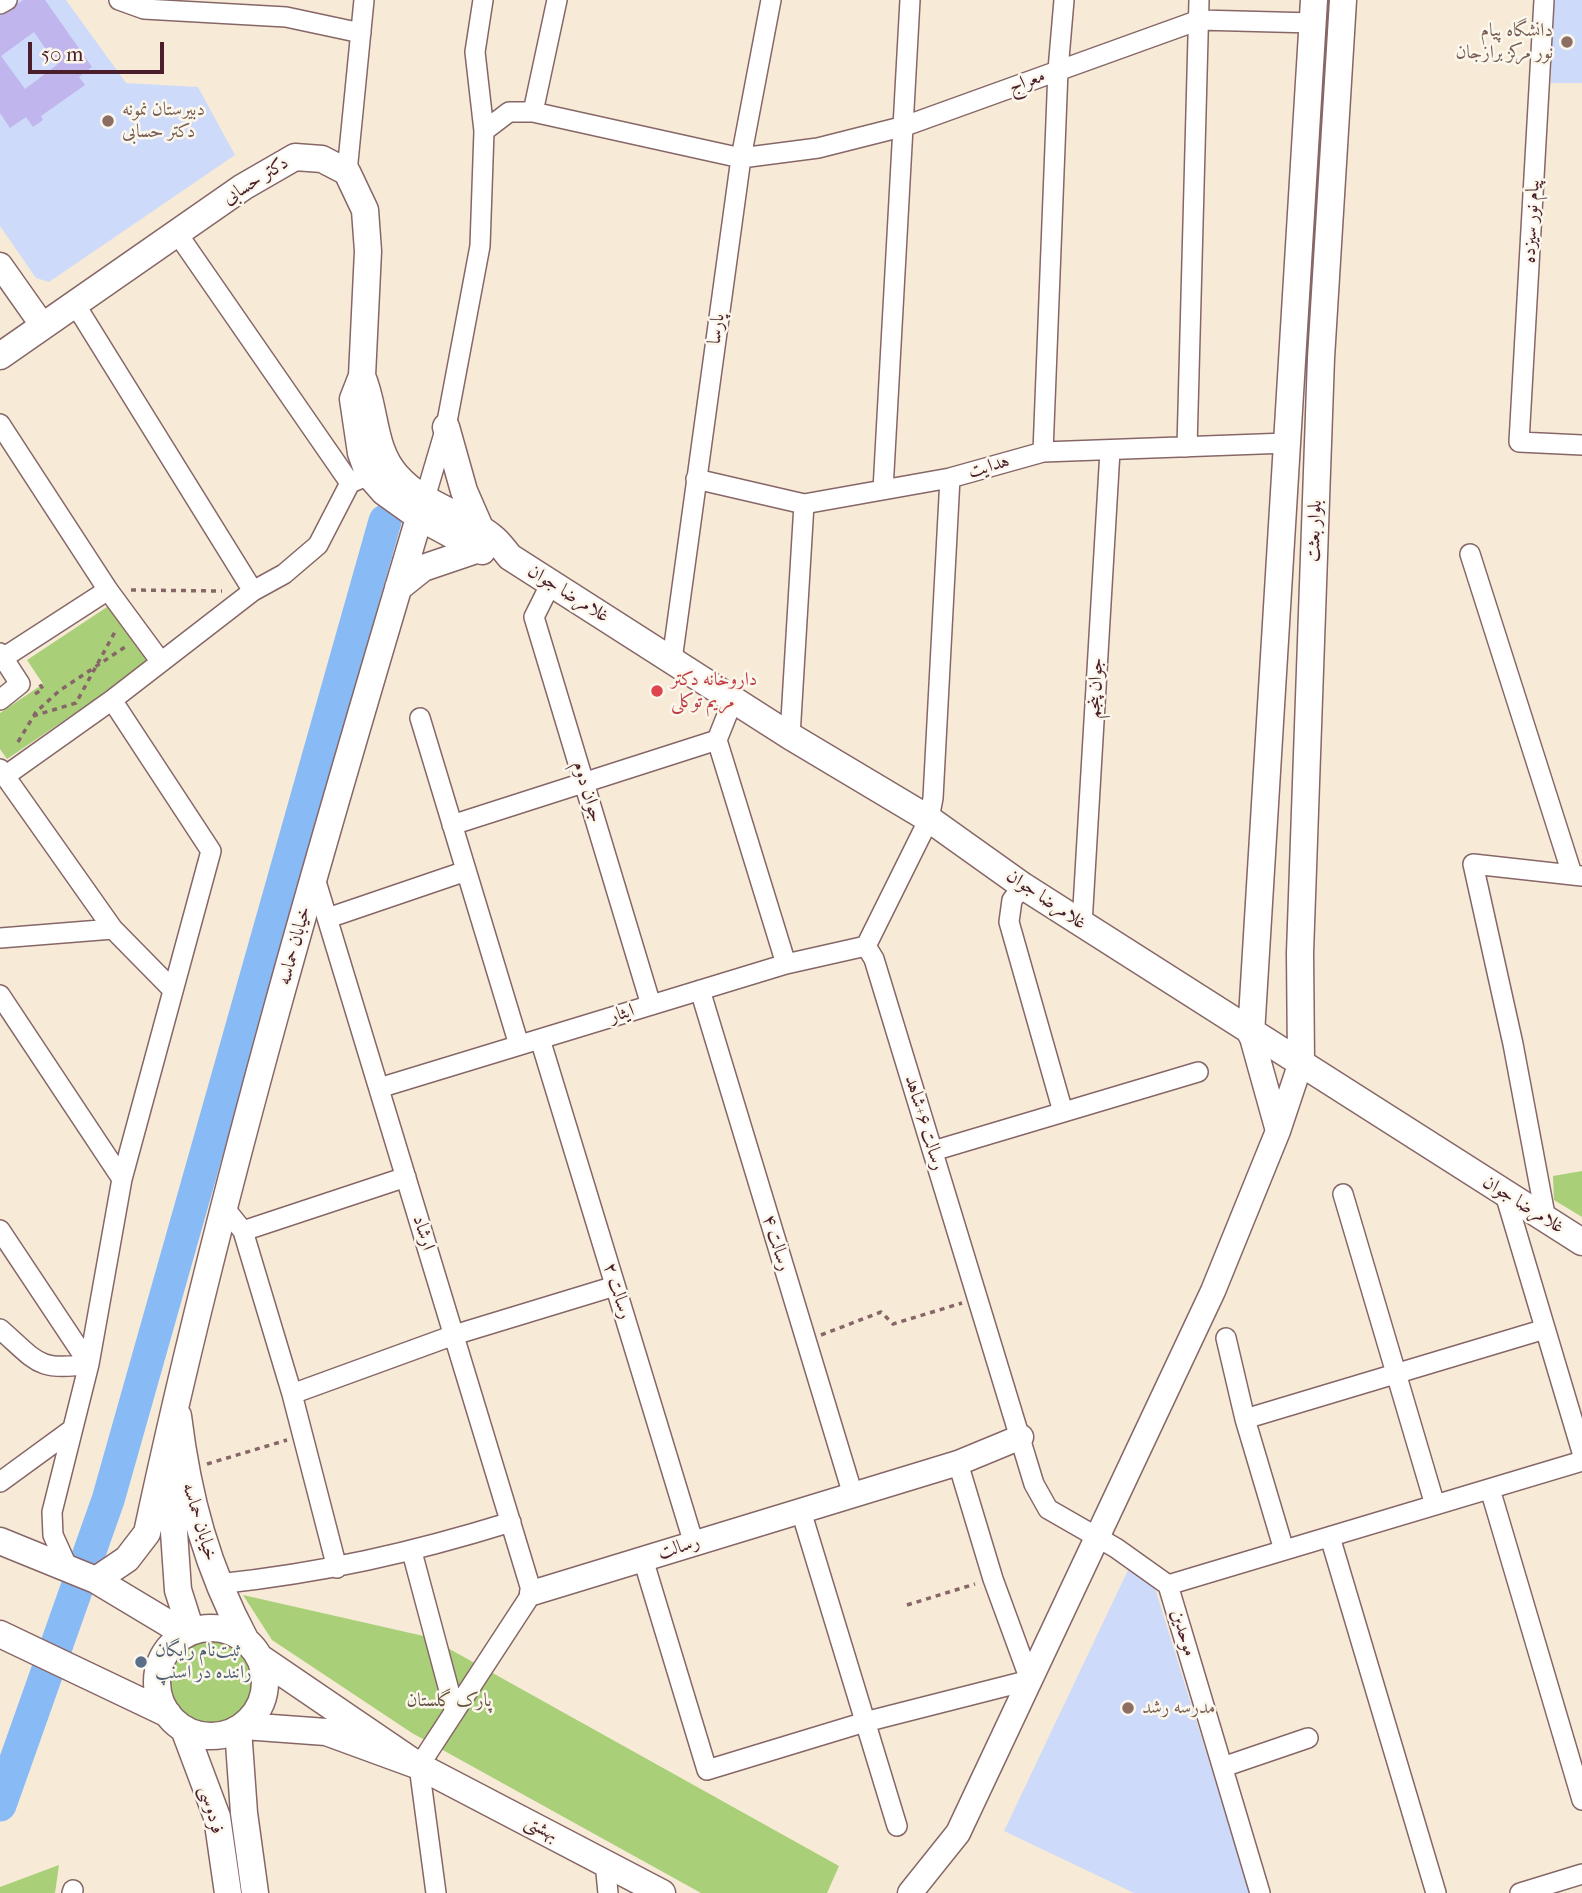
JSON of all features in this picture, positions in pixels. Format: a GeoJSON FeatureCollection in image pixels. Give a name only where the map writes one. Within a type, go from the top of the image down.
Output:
{"type":"FeatureCollection","features":[{"type":"Feature","properties":{"kind":"main road","name":"بلوار بعثت"},"geometry":{"type":"LineString","coordinates":[[1301,1062],[1300,953],[1322,334],[1343,0]]}},
{"type":"Feature","properties":{"kind":"main road","name":"بلوار بعثت"},"geometry":{"type":"LineString","coordinates":[[1251,1034],[1313,11]]}},
{"type":"Feature","properties":{"kind":"main road","name":"دکتر حسابی"},"geometry":{"type":"LineString","coordinates":[[0,356],[177,233],[295,157],[322,159],[347,172]]}},
{"type":"Feature","properties":{"kind":"main road"},"geometry":{"type":"LineString","coordinates":[[347,172],[365,210],[368,251],[362,376],[354,399],[361,453],[360,480],[422,507]]}},
{"type":"Feature","properties":{"kind":"main road"},"geometry":{"type":"LineString","coordinates":[[1294,333],[1322,334]]}},
{"type":"Feature","properties":{"kind":"main road"},"geometry":{"type":"LineString","coordinates":[[362,376],[371,398],[380,450],[422,507]]}},
{"type":"Feature","properties":{"kind":"main road"},"geometry":{"type":"LineString","coordinates":[[398,588],[424,568],[480,540],[446,426]]}},
{"type":"Feature","properties":{"kind":"main road","name":"غلامرضا جوان"},"geometry":{"type":"LineString","coordinates":[[422,507],[510,557],[790,736],[929,819],[1023,886],[1251,1034],[1301,1062],[1582,1242]]}},
{"type":"Feature","properties":{"kind":"main road","name":"خیابان حماسه"},"geometry":{"type":"LineString","coordinates":[[189,1633],[178,1590],[169,1485],[176,1396],[223,1206],[314,874],[422,507]]}},
{"type":"Feature","properties":{"kind":"main road"},"geometry":{"type":"LineString","coordinates":[[1257,948],[1266,952],[1300,953]]}},
{"type":"Feature","properties":{"kind":"main road"},"geometry":{"type":"LineString","coordinates":[[96,1580],[127,1559],[146,1533],[176,1396]]}},
{"type":"Feature","properties":{"kind":"main road","name":"خیابان حماسه"},"geometry":{"type":"LineString","coordinates":[[176,1396],[185,1470],[218,1584],[253,1649]]}},
{"type":"Feature","properties":{"kind":"main road"},"geometry":{"type":"LineString","coordinates":[[0,1541],[96,1580],[189,1633]]}},
{"type":"Feature","properties":{"kind":"main road"},"geometry":{"type":"LineString","coordinates":[[176,1722],[159,1698],[157,1679],[166,1653],[189,1633],[210,1628],[230,1631],[419,1766]]}},
{"type":"Feature","properties":{"kind":"main road"},"geometry":{"type":"LineString","coordinates":[[0,1634],[176,1722],[211,1736],[241,1728],[326,1732],[419,1766]]}},
{"type":"Feature","properties":{"kind":"main road"},"geometry":{"type":"LineString","coordinates":[[241,1728],[257,1712],[264,1694],[265,1675],[253,1649]]}},
{"type":"Feature","properties":{"kind":"main road","name":"فردوسی"},"geometry":{"type":"LineString","coordinates":[[176,1722],[216,1816],[228,1893]]}},
{"type":"Feature","properties":{"kind":"main road","name":"فردوسی"},"geometry":{"type":"LineString","coordinates":[[241,1728],[244,1813],[255,1893]]}},
{"type":"Feature","properties":{"kind":"main road","name":"بهشتی"},"geometry":{"type":"LineString","coordinates":[[419,1766],[662,1893]]}},
{"type":"Feature","properties":{"kind":"street"},"geometry":{"type":"LineString","coordinates":[[0,4],[7,0]]}},
{"type":"Feature","properties":{"kind":"street"},"geometry":{"type":"LineString","coordinates":[[119,0],[144,9],[186,6],[285,8],[361,33]]}},
{"type":"Feature","properties":{"kind":"street"},"geometry":{"type":"LineString","coordinates":[[347,172],[364,0]]}},
{"type":"Feature","properties":{"kind":"street"},"geometry":{"type":"LineString","coordinates":[[422,507],[446,426],[480,246],[484,131],[475,52],[483,0]]}},
{"type":"Feature","properties":{"kind":"street"},"geometry":{"type":"LineString","coordinates":[[533,111],[557,0]]}},
{"type":"Feature","properties":{"kind":"street","name":"پارسا"},"geometry":{"type":"LineString","coordinates":[[672,660],[741,158],[771,0]]}},
{"type":"Feature","properties":{"kind":"street"},"geometry":{"type":"LineString","coordinates":[[883,490],[910,0]]}},
{"type":"Feature","properties":{"kind":"street"},"geometry":{"type":"LineString","coordinates":[[1043,452],[1058,70],[1064,0]]}},
{"type":"Feature","properties":{"kind":"street"},"geometry":{"type":"LineString","coordinates":[[1187,447],[1199,0]]}},
{"type":"Feature","properties":{"kind":"street","name":"پیام نور سیزده"},"geometry":{"type":"LineString","coordinates":[[1544,0],[1519,442],[1582,445]]}},
{"type":"Feature","properties":{"kind":"street","name":"معراج"},"geometry":{"type":"LineString","coordinates":[[741,158],[818,148],[905,126],[1199,20],[1313,11]]}},
{"type":"Feature","properties":{"kind":"street"},"geometry":{"type":"LineString","coordinates":[[484,131],[509,112],[533,111],[741,158]]}},
{"type":"Feature","properties":{"kind":"street"},"geometry":{"type":"LineString","coordinates":[[173,990],[113,929],[2,772],[112,700],[253,591],[284,574],[318,545],[360,480],[177,233]]}},
{"type":"Feature","properties":{"kind":"street"},"geometry":{"type":"LineString","coordinates":[[0,265],[43,326]]}},
{"type":"Feature","properties":{"kind":"street"},"geometry":{"type":"LineString","coordinates":[[75,304],[253,591]]}},
{"type":"Feature","properties":{"kind":"street"},"geometry":{"type":"LineString","coordinates":[[0,424],[108,590],[161,662]]}},
{"type":"Feature","properties":{"kind":"street","name":"هدایت"},"geometry":{"type":"LineString","coordinates":[[696,479],[804,505],[950,478],[1043,452],[1287,443]]}},
{"type":"Feature","properties":{"kind":"street","name":"جوان پنجم"},"geometry":{"type":"LineString","coordinates":[[1082,924],[1110,451]]}},
{"type":"Feature","properties":{"kind":"street"},"geometry":{"type":"LineString","coordinates":[[866,946],[929,819],[933,798],[950,478]]}},
{"type":"Feature","properties":{"kind":"street"},"geometry":{"type":"LineString","coordinates":[[790,736],[804,505]]}},
{"type":"Feature","properties":{"kind":"street"},"geometry":{"type":"LineString","coordinates":[[1470,554],[1577,875],[1473,864],[1513,1044],[1546,1220]]}},
{"type":"Feature","properties":{"kind":"street","name":"جوان دوم"},"geometry":{"type":"LineString","coordinates":[[551,583],[534,617],[651,1005]]}},
{"type":"Feature","properties":{"kind":"street"},"geometry":{"type":"LineString","coordinates":[[0,700],[20,684],[2,656],[108,590]]}},
{"type":"Feature","properties":{"kind":"street"},"geometry":{"type":"LineString","coordinates":[[67,1566],[54,1535],[51,1512],[89,1364],[122,1179],[211,851],[112,700]]}},
{"type":"Feature","properties":{"kind":"street"},"geometry":{"type":"LineString","coordinates":[[733,700],[717,740],[786,964]]}},
{"type":"Feature","properties":{"kind":"street"},"geometry":{"type":"LineString","coordinates":[[420,718],[519,1045]]}},
{"type":"Feature","properties":{"kind":"street"},"geometry":{"type":"LineString","coordinates":[[452,825],[717,740]]}},
{"type":"Feature","properties":{"kind":"street"},"geometry":{"type":"LineString","coordinates":[[327,918],[466,871]]}},
{"type":"Feature","properties":{"kind":"street","name":"ارشاد"},"geometry":{"type":"LineString","coordinates":[[314,874],[532,1593]]}},
{"type":"Feature","properties":{"kind":"street"},"geometry":{"type":"LineString","coordinates":[[1023,886],[1012,900],[1009,922],[1063,1112]]}},
{"type":"Feature","properties":{"kind":"street"},"geometry":{"type":"LineString","coordinates":[[0,938],[113,929]]}},
{"type":"Feature","properties":{"kind":"street","name":"ایثار"},"geometry":{"type":"LineString","coordinates":[[379,1088],[786,964],[866,946]]}},
{"type":"Feature","properties":{"kind":"street","name":"رسالت ۶+شاهد"},"geometry":{"type":"LineString","coordinates":[[866,946],[874,959],[1021,1437]]}},
{"type":"Feature","properties":{"kind":"street","name":"رسالت ۴"},"geometry":{"type":"LineString","coordinates":[[700,990],[853,1495]]}},
{"type":"Feature","properties":{"kind":"street"},"geometry":{"type":"LineString","coordinates":[[0,995],[122,1179]]}},
{"type":"Feature","properties":{"kind":"street"},"geometry":{"type":"LineString","coordinates":[[1251,1034],[1278,1131]]}},
{"type":"Feature","properties":{"kind":"street","name":"رسالت ۲"},"geometry":{"type":"LineString","coordinates":[[540,1039],[694,1544]]}},
{"type":"Feature","properties":{"kind":"street"},"geometry":{"type":"LineString","coordinates":[[910,1893],[958,1833],[1030,1680],[1213,1291],[1278,1131],[1301,1062]]}},
{"type":"Feature","properties":{"kind":"street"},"geometry":{"type":"LineString","coordinates":[[933,1151],[1198,1072]]}},
{"type":"Feature","properties":{"kind":"street"},"geometry":{"type":"LineString","coordinates":[[243,1231],[406,1177]]}},
{"type":"Feature","properties":{"kind":"street"},"geometry":{"type":"LineString","coordinates":[[1343,1194],[1435,1505]]}},
{"type":"Feature","properties":{"kind":"street"},"geometry":{"type":"LineString","coordinates":[[1505,1194],[1582,1452]]}},
{"type":"Feature","properties":{"kind":"street"},"geometry":{"type":"LineString","coordinates":[[223,1206],[243,1231],[292,1394],[337,1569]]}},
{"type":"Feature","properties":{"kind":"street"},"geometry":{"type":"LineString","coordinates":[[0,1230],[89,1364]]}},
{"type":"Feature","properties":{"kind":"street"},"geometry":{"type":"LineString","coordinates":[[292,1394],[454,1335],[615,1286]]}},
{"type":"Feature","properties":{"kind":"street"},"geometry":{"type":"LineString","coordinates":[[0,1329],[37,1361],[56,1369],[89,1364]]}},
{"type":"Feature","properties":{"kind":"street"},"geometry":{"type":"LineString","coordinates":[[1245,1419],[1545,1329]]}},
{"type":"Feature","properties":{"kind":"street"},"geometry":{"type":"LineString","coordinates":[[1226,1338],[1245,1419],[1284,1550]]}},
{"type":"Feature","properties":{"kind":"street"},"geometry":{"type":"LineString","coordinates":[[0,1482],[70,1431]]}},
{"type":"Feature","properties":{"kind":"street","name":"موحدین"},"geometry":{"type":"LineString","coordinates":[[1021,1437],[1034,1484],[1048,1509],[1097,1537],[1168,1585],[1260,1893]]}},
{"type":"Feature","properties":{"kind":"street","name":"رسالت"},"geometry":{"type":"LineString","coordinates":[[532,1593],[958,1463],[1021,1437]]}},
{"type":"Feature","properties":{"kind":"street"},"geometry":{"type":"LineString","coordinates":[[1168,1585],[1582,1461]]}},
{"type":"Feature","properties":{"kind":"street"},"geometry":{"type":"LineString","coordinates":[[958,1463],[993,1579],[1030,1680]]}},
{"type":"Feature","properties":{"kind":"street"},"geometry":{"type":"LineString","coordinates":[[1490,1489],[1582,1800]]}},
{"type":"Feature","properties":{"kind":"street"},"geometry":{"type":"LineString","coordinates":[[801,1511],[897,1826]]}},
{"type":"Feature","properties":{"kind":"street"},"geometry":{"type":"LineString","coordinates":[[218,1584],[337,1569],[412,1552],[511,1522]]}},
{"type":"Feature","properties":{"kind":"street"},"geometry":{"type":"LineString","coordinates":[[1330,1536],[1436,1893]]}},
{"type":"Feature","properties":{"kind":"street"},"geometry":{"type":"LineString","coordinates":[[412,1552],[454,1709]]}},
{"type":"Feature","properties":{"kind":"street"},"geometry":{"type":"LineString","coordinates":[[643,1559],[707,1770],[865,1722],[1030,1680]]}},
{"type":"Feature","properties":{"kind":"street"},"geometry":{"type":"LineString","coordinates":[[436,1893],[419,1766],[532,1593]]}},
{"type":"Feature","properties":{"kind":"street"},"geometry":{"type":"LineString","coordinates":[[1223,1767],[1308,1738]]}},
{"type":"Feature","properties":{"kind":"street"},"geometry":{"type":"LineString","coordinates":[[605,1862],[608,1893]]}},
{"type":"Feature","properties":{"kind":"street"},"geometry":{"type":"LineString","coordinates":[[1532,1891],[1582,1874]]}},
{"type":"Feature","properties":{"kind":"path"},"geometry":{"type":"LineString","coordinates":[[108,590],[253,591]]}},
{"type":"Feature","properties":{"kind":"path"},"geometry":{"type":"LineString","coordinates":[[33,716],[76,703],[120,622]]}},
{"type":"Feature","properties":{"kind":"path"},"geometry":{"type":"LineString","coordinates":[[2,772],[33,716],[59,691],[143,637]]}},
{"type":"Feature","properties":{"kind":"path"},"geometry":{"type":"LineString","coordinates":[[32,696],[43,689],[35,678]]}},
{"type":"Feature","properties":{"kind":"path"},"geometry":{"type":"LineString","coordinates":[[806,1340],[881,1312],[893,1324],[977,1298]]}},
{"type":"Feature","properties":{"kind":"path"},"geometry":{"type":"LineString","coordinates":[[185,1470],[303,1435]]}},
{"type":"Feature","properties":{"kind":"path"},"geometry":{"type":"LineString","coordinates":[[907,1605],[993,1579]]}},
{"type":"Feature","properties":{"kind":"shaded area","name":"دبیرستان نمونه دکتر حسابی"},"geometry":{"type":"Polygon","coordinates":[[[11,0],[66,0],[126,83],[198,87],[235,155],[49,282],[36,278],[0,226],[0,7],[11,0]]]}},
{"type":"Feature","properties":{"kind":"shaded area","name":"دانشگاه پیام نور مرکز برازجان"},"geometry":{"type":"Polygon","coordinates":[[[1552,0],[1582,0],[1582,83],[1551,83],[1552,0]]]}},
{"type":"Feature","properties":{"kind":"shaded area","name":"مدرسه رشد"},"geometry":{"type":"Polygon","coordinates":[[[1128,1570],[1154,1585],[1250,1893],[1134,1893],[1004,1831],[1128,1570]]]}},
{"type":"Feature","properties":{"kind":"green space"},"geometry":{"type":"Polygon","coordinates":[[[113,603],[152,661],[7,759],[0,749],[0,713],[43,684],[27,660],[113,603]]]}},
{"type":"Feature","properties":{"kind":"green space"},"geometry":{"type":"Polygon","coordinates":[[[1582,1171],[1582,1217],[1554,1200],[1553,1176],[1582,1171]]]}},
{"type":"Feature","properties":{"kind":"green space","name":"پارک گلستان"},"geometry":{"type":"Polygon","coordinates":[[[243,1595],[428,1637],[839,1866],[827,1893],[701,1893],[412,1733],[272,1640],[243,1595]]]}},
{"type":"Feature","properties":{"kind":"green space"},"geometry":{"type":"Polygon","coordinates":[[[213,1638],[238,1645],[250,1657],[257,1682],[250,1707],[238,1719],[213,1726],[188,1719],[176,1707],[169,1682],[176,1657],[188,1645],[213,1638]]]}},
{"type":"Feature","properties":{"kind":"green space"},"geometry":{"type":"Polygon","coordinates":[[[59,1865],[55,1893],[0,1893],[0,1887],[59,1865]]]}},
{"type":"Feature","properties":{"kind":"building"},"geometry":{"type":"Polygon","coordinates":[[[23,0],[45,0],[92,67],[79,77],[85,85],[41,116],[43,120],[33,127],[26,117],[10,128],[0,113],[0,16],[23,0]],[[34,32],[1,56],[25,89],[57,65],[34,32]]]}},
{"type":"Feature","properties":{"kind":"waterway"},"geometry":{"type":"LineString","coordinates":[[0,1805],[108,1500],[385,521]]}},
{"type":"Feature","properties":{"kind":"place","name":"دانشگاه پیام نور مرکز برازجان"},"geometry":{"type":"Point","coordinates":[1567,42]}},
{"type":"Feature","properties":{"kind":"place","name":"دبیرستان نمونه دکتر حسابی"},"geometry":{"type":"Point","coordinates":[108,121]}},
{"type":"Feature","properties":{"kind":"place","name":"داروخانه دکتر مریم توکلی"},"geometry":{"type":"Point","coordinates":[657,691]}},
{"type":"Feature","properties":{"kind":"place","name":"ثبت‌نام رایگان راننده در اسنپ"},"geometry":{"type":"Point","coordinates":[141,1662]}},
{"type":"Feature","properties":{"kind":"place","name":"مدرسه رشد"},"geometry":{"type":"Point","coordinates":[1128,1708]}}]}
